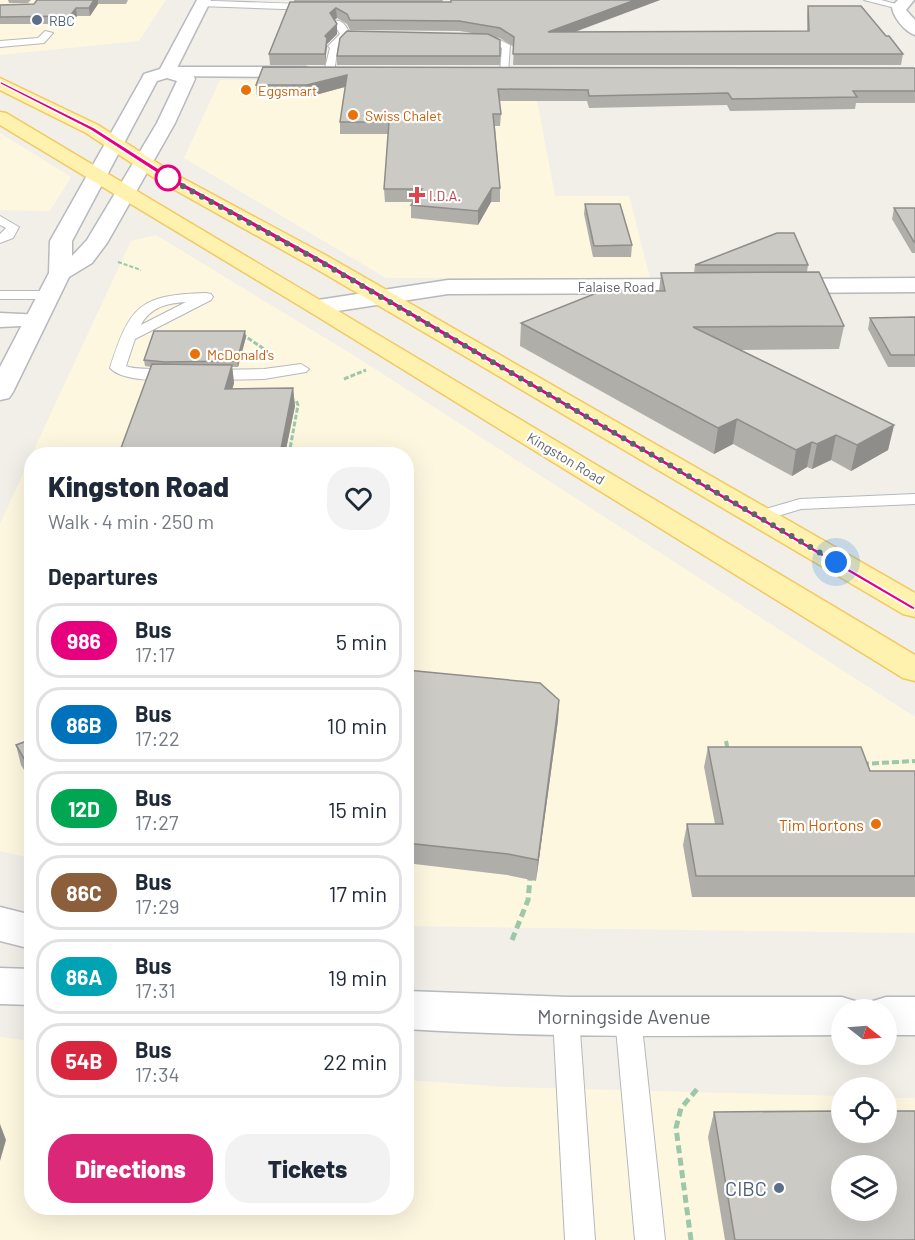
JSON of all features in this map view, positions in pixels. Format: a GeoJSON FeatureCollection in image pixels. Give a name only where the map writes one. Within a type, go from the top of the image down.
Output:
{"type":"FeatureCollection","features":[{"type":"Feature","properties":{"kind":"main road"},"geometry":{"type":"LineString","coordinates":[[167,72],[203,2]]}},
{"type":"Feature","properties":{"kind":"main road"},"geometry":{"type":"LineString","coordinates":[[903,3],[900,11],[915,30]]}},
{"type":"Feature","properties":{"kind":"main road"},"geometry":{"type":"LineString","coordinates":[[60,273],[84,258],[96,243],[187,79],[167,72]]}},
{"type":"Feature","properties":{"kind":"main road"},"geometry":{"type":"LineString","coordinates":[[0,392],[34,320],[60,273],[62,241],[150,78],[167,72],[335,72]]}},
{"type":"Feature","properties":{"kind":"main road"},"geometry":{"type":"LineString","coordinates":[[0,82],[92,129],[143,162],[381,297],[915,607]]}},
{"type":"Feature","properties":{"kind":"main road","name":"Kingston Road"},"geometry":{"type":"LineString","coordinates":[[0,117],[98,174],[915,670]]}},
{"type":"Feature","properties":{"kind":"main road"},"geometry":{"type":"LineString","coordinates":[[757,286],[915,285]]}},
{"type":"Feature","properties":{"kind":"main road","name":"Falaise Road"},"geometry":{"type":"LineString","coordinates":[[318,307],[448,287],[722,286]]}},
{"type":"Feature","properties":{"kind":"main road"},"geometry":{"type":"LineString","coordinates":[[0,320],[34,320]]}},
{"type":"Feature","properties":{"kind":"main road"},"geometry":{"type":"LineString","coordinates":[[0,924],[24,930]]}},
{"type":"Feature","properties":{"kind":"main road"},"geometry":{"type":"LineString","coordinates":[[0,986],[24,987]]}},
{"type":"Feature","properties":{"kind":"main road","name":"Morningside Avenue"},"geometry":{"type":"LineString","coordinates":[[414,1011],[489,1016],[831,1016]]}},
{"type":"Feature","properties":{"kind":"main road"},"geometry":{"type":"LineString","coordinates":[[897,1016],[915,1016]]}},
{"type":"Feature","properties":{"kind":"lane"},"geometry":{"type":"LineString","coordinates":[[868,0],[903,3]]}},
{"type":"Feature","properties":{"kind":"lane"},"geometry":{"type":"LineString","coordinates":[[203,2],[329,7]]}},
{"type":"Feature","properties":{"kind":"lane"},"geometry":{"type":"LineString","coordinates":[[337,23],[343,28],[345,35]]}},
{"type":"Feature","properties":{"kind":"lane"},"geometry":{"type":"LineString","coordinates":[[0,45],[41,41],[48,33]]}},
{"type":"Feature","properties":{"kind":"lane"},"geometry":{"type":"LineString","coordinates":[[335,72],[334,47],[345,35],[356,35]]}},
{"type":"Feature","properties":{"kind":"lane"},"geometry":{"type":"LineString","coordinates":[[462,36],[491,39],[507,47],[505,71]]}},
{"type":"Feature","properties":{"kind":"lane"},"geometry":{"type":"LineString","coordinates":[[0,220],[13,227],[9,235],[0,239]]}},
{"type":"Feature","properties":{"kind":"lane"},"geometry":{"type":"LineString","coordinates":[[0,295],[48,295]]}},
{"type":"Feature","properties":{"kind":"lane"},"geometry":{"type":"LineString","coordinates":[[206,297],[156,301],[140,311],[127,337],[118,368],[133,374],[189,375],[264,374],[301,369]]}},
{"type":"Feature","properties":{"kind":"lane"},"geometry":{"type":"LineString","coordinates":[[758,517],[800,504],[915,499]]}},
{"type":"Feature","properties":{"kind":"lane"},"geometry":{"type":"LineString","coordinates":[[566,1017],[580,1240]]}},
{"type":"Feature","properties":{"kind":"lane"},"geometry":{"type":"LineString","coordinates":[[628,1017],[650,1240]]}},
{"type":"Feature","properties":{"kind":"path"},"geometry":{"type":"LineString","coordinates":[[114,262],[127,263],[141,270]]}},
{"type":"Feature","properties":{"kind":"path"},"geometry":{"type":"LineString","coordinates":[[238,332],[266,350]]}},
{"type":"Feature","properties":{"kind":"path"},"geometry":{"type":"LineString","coordinates":[[344,379],[372,368]]}},
{"type":"Feature","properties":{"kind":"path"},"geometry":{"type":"LineString","coordinates":[[290,447],[298,405],[296,400]]}},
{"type":"Feature","properties":{"kind":"path"},"geometry":{"type":"LineString","coordinates":[[726,741],[731,763]]}},
{"type":"Feature","properties":{"kind":"path"},"geometry":{"type":"LineString","coordinates":[[857,764],[892,764],[915,761]]}},
{"type":"Feature","properties":{"kind":"path"},"geometry":{"type":"LineString","coordinates":[[512,939],[528,900],[530,879]]}},
{"type":"Feature","properties":{"kind":"path"},"geometry":{"type":"LineString","coordinates":[[691,1240],[676,1128],[681,1108],[699,1087]]}},
{"type":"Feature","properties":{"kind":"shaded area"},"geometry":{"type":"Polygon","coordinates":[[[0,0],[166,0],[139,41],[0,55],[0,0]]]}},
{"type":"Feature","properties":{"kind":"shaded area"},"geometry":{"type":"Polygon","coordinates":[[[533,79],[555,196],[629,196],[650,278],[386,278],[184,158],[220,80],[533,79]]]}},
{"type":"Feature","properties":{"kind":"shaded area"},"geometry":{"type":"Polygon","coordinates":[[[0,133],[71,177],[50,211],[0,210],[0,133]]]}},
{"type":"Feature","properties":{"kind":"shaded area"},"geometry":{"type":"Polygon","coordinates":[[[156,235],[358,358],[915,717],[915,933],[414,926],[414,447],[35,447],[131,241],[156,235]]]}},
{"type":"Feature","properties":{"kind":"shaded area"},"geometry":{"type":"Polygon","coordinates":[[[24,471],[24,856],[0,851],[0,524],[24,471]]]}},
{"type":"Feature","properties":{"kind":"shaded area"},"geometry":{"type":"Polygon","coordinates":[[[0,1037],[24,1040],[24,1215],[414,1215],[414,1081],[504,1087],[831,1096],[831,1143],[897,1143],[897,1098],[915,1098],[915,1240],[0,1240],[0,1037]]]}},
{"type":"Feature","properties":{"kind":"building"},"geometry":{"type":"Polygon","coordinates":[[[37,0],[94,0],[89,8],[76,8],[70,16],[0,17],[0,5],[34,4],[37,0]]]}},
{"type":"Feature","properties":{"kind":"building"},"geometry":{"type":"Polygon","coordinates":[[[451,0],[635,0],[548,32],[809,31],[808,6],[861,6],[903,54],[513,54],[514,37],[500,28],[459,21],[350,20],[347,14],[336,8],[330,13],[337,24],[325,36],[327,38],[325,54],[269,54],[290,2],[451,2],[451,0]]]}},
{"type":"Feature","properties":{"kind":"building"},"geometry":{"type":"Polygon","coordinates":[[[347,31],[488,34],[500,40],[500,56],[337,56],[340,38],[347,31]]]}},
{"type":"Feature","properties":{"kind":"building"},"geometry":{"type":"Polygon","coordinates":[[[263,67],[914,68],[915,91],[853,91],[857,97],[732,99],[728,93],[589,96],[588,90],[498,89],[501,114],[493,114],[500,188],[492,188],[478,211],[411,205],[422,189],[384,189],[389,122],[340,122],[347,75],[307,85],[256,85],[263,67]]]}},
{"type":"Feature","properties":{"kind":"building"},"geometry":{"type":"Polygon","coordinates":[[[585,204],[620,204],[632,245],[594,246],[585,204]]]}},
{"type":"Feature","properties":{"kind":"building"},"geometry":{"type":"Polygon","coordinates":[[[894,208],[915,208],[915,242],[914,242],[894,208]]]}},
{"type":"Feature","properties":{"kind":"building"},"geometry":{"type":"Polygon","coordinates":[[[777,233],[794,233],[808,265],[695,265],[777,233]]]}},
{"type":"Feature","properties":{"kind":"building"},"geometry":{"type":"Polygon","coordinates":[[[819,272],[844,326],[693,327],[894,425],[857,445],[836,435],[817,444],[812,442],[796,450],[737,419],[718,428],[521,323],[604,290],[665,291],[661,273],[819,272]]]}},
{"type":"Feature","properties":{"kind":"building"},"geometry":{"type":"Polygon","coordinates":[[[915,317],[915,355],[891,355],[870,318],[915,317]]]}},
{"type":"Feature","properties":{"kind":"building","name":"McDonald's"},"geometry":{"type":"Polygon","coordinates":[[[154,331],[245,331],[237,361],[165,362],[144,360],[154,331]]]}},
{"type":"Feature","properties":{"kind":"building"},"geometry":{"type":"Polygon","coordinates":[[[152,364],[232,365],[225,389],[293,388],[281,447],[121,447],[152,364]]]}},
{"type":"Feature","properties":{"kind":"building"},"geometry":{"type":"Polygon","coordinates":[[[414,671],[540,683],[559,700],[538,860],[508,854],[414,844],[414,671]]]}},
{"type":"Feature","properties":{"kind":"building"},"geometry":{"type":"Polygon","coordinates":[[[24,742],[24,758],[16,745],[24,742]]]}},
{"type":"Feature","properties":{"kind":"building"},"geometry":{"type":"Polygon","coordinates":[[[708,747],[861,747],[870,771],[915,771],[915,876],[696,876],[687,824],[723,824],[708,747]]]}},
{"type":"Feature","properties":{"kind":"building","name":"CIBC"},"geometry":{"type":"Polygon","coordinates":[[[831,1111],[831,1143],[897,1143],[897,1111],[915,1111],[915,1240],[735,1240],[714,1112],[831,1111]]]}},
{"type":"Feature","properties":{"kind":"bus line","name":"986"},"geometry":{"type":"LineString","coordinates":[[0,83],[92,129],[166,177],[321,262],[915,607]]}},
{"type":"Feature","properties":{"kind":"place","name":"RBC"},"geometry":{"type":"Point","coordinates":[37,20]}},
{"type":"Feature","properties":{"kind":"place","name":"Eggsmart"},"geometry":{"type":"Point","coordinates":[246,90]}},
{"type":"Feature","properties":{"kind":"place","name":"Swiss Chalet"},"geometry":{"type":"Point","coordinates":[353,115]}},
{"type":"Feature","properties":{"kind":"place","name":"I.D.A."},"geometry":{"type":"Point","coordinates":[417,195]}},
{"type":"Feature","properties":{"kind":"place","name":"McDonald's"},"geometry":{"type":"Point","coordinates":[195,354]}},
{"type":"Feature","properties":{"kind":"place","name":"Tim Hortons"},"geometry":{"type":"Point","coordinates":[876,824]}},
{"type":"Feature","properties":{"kind":"place","name":"CIBC"},"geometry":{"type":"Point","coordinates":[779,1188]}},
{"type":"Feature","properties":{"kind":"route"},"geometry":{"type":"LineString","coordinates":[[168,178],[166,177],[321,262],[836,562]]}}]}
